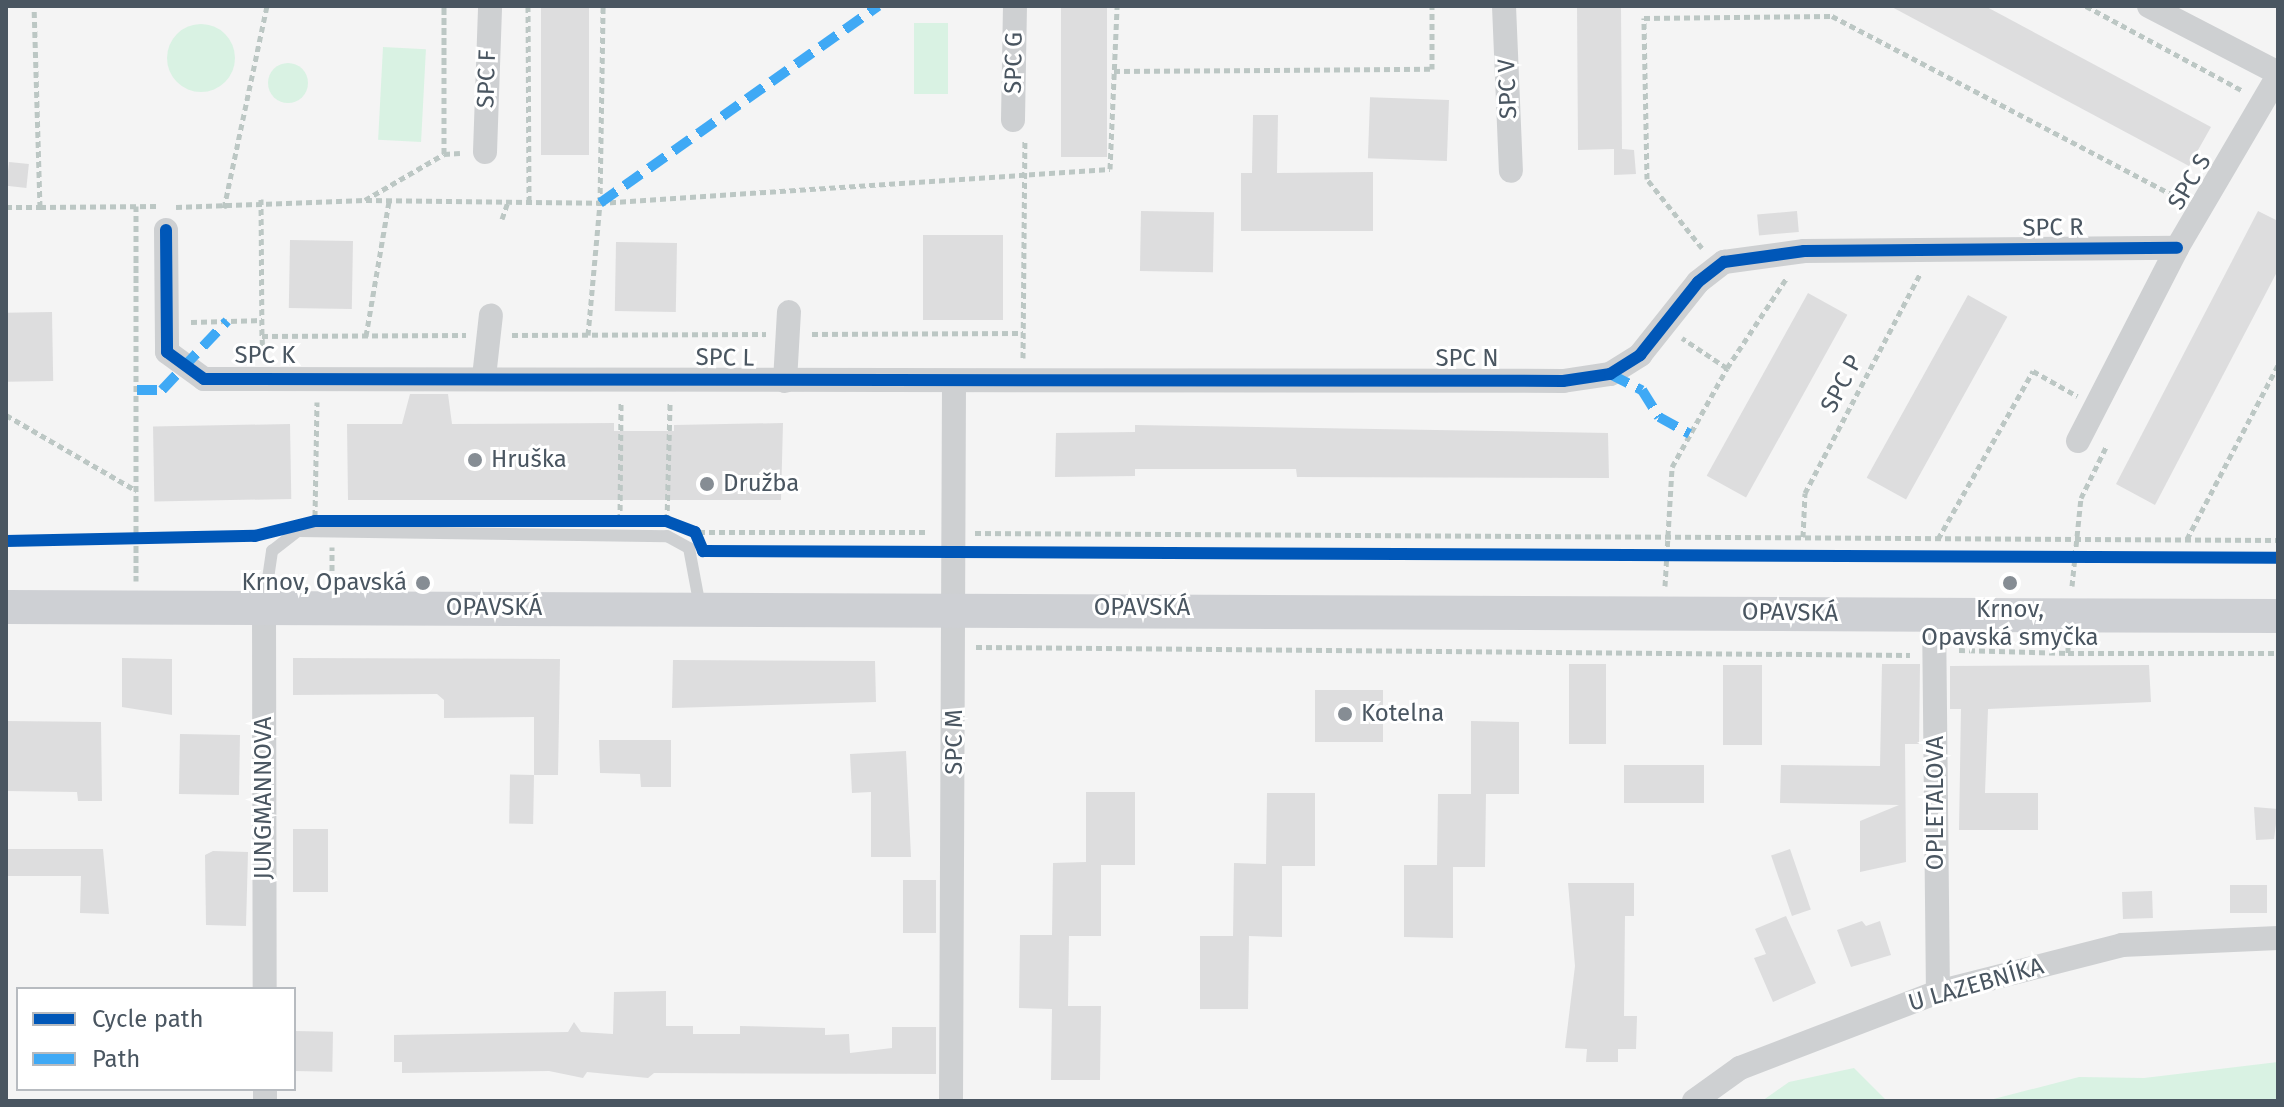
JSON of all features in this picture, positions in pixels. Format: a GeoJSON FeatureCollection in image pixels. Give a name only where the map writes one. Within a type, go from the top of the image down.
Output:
{"type":"FeatureCollection","features":[{"type":"Feature","properties":{"kind":"main road","name":"OPAVSKÁ"},"geometry":{"type":"LineString","coordinates":[[6,607],[1665,611],[2278,616]]}},
{"type":"Feature","properties":{"kind":"street","name":"SPC F"},"geometry":{"type":"LineString","coordinates":[[485,152],[490,6]]}},
{"type":"Feature","properties":{"kind":"street","name":"SPC G"},"geometry":{"type":"LineString","coordinates":[[1013,120],[1015,6]]}},
{"type":"Feature","properties":{"kind":"street","name":"SPC V"},"geometry":{"type":"LineString","coordinates":[[1504,6],[1511,171]]}},
{"type":"Feature","properties":{"kind":"street"},"geometry":{"type":"LineString","coordinates":[[2149,6],[2278,74]]}},
{"type":"Feature","properties":{"kind":"street","name":"SPC S"},"geometry":{"type":"LineString","coordinates":[[2078,441],[2177,248],[2278,74]]}},
{"type":"Feature","properties":{"kind":"street","name":"SPC K"},"geometry":{"type":"LineString","coordinates":[[166,230],[167,352],[181,367],[204,379],[489,377]]}},
{"type":"Feature","properties":{"kind":"street","name":"SPC R"},"geometry":{"type":"LineString","coordinates":[[1931,253],[2177,248]]}},
{"type":"Feature","properties":{"kind":"street"},"geometry":{"type":"LineString","coordinates":[[1717,268],[1804,251],[1931,253]]}},
{"type":"Feature","properties":{"kind":"street","name":"SPC N"},"geometry":{"type":"LineString","coordinates":[[954,383],[1543,370],[1610,374],[1640,355],[1662,326],[1717,268]]}},
{"type":"Feature","properties":{"kind":"street"},"geometry":{"type":"LineString","coordinates":[[785,381],[788,323]]}},
{"type":"Feature","properties":{"kind":"street"},"geometry":{"type":"LineString","coordinates":[[489,377],[490,325]]}},
{"type":"Feature","properties":{"kind":"street","name":"SPC L"},"geometry":{"type":"LineString","coordinates":[[489,377],[954,383]]}},
{"type":"Feature","properties":{"kind":"street","name":"SPC M"},"geometry":{"type":"LineString","coordinates":[[951,1101],[954,383]]}},
{"type":"Feature","properties":{"kind":"street","name":"JUNGMANNOVA"},"geometry":{"type":"LineString","coordinates":[[264,606],[265,987]]}},
{"type":"Feature","properties":{"kind":"street","name":"OPLETALOVA"},"geometry":{"type":"LineString","coordinates":[[1934,614],[1938,992]]}},
{"type":"Feature","properties":{"kind":"street","name":"U LAZEBNÍKA"},"geometry":{"type":"LineString","coordinates":[[1694,1101],[1740,1068],[1938,992],[2122,945],[2278,938]]}},
{"type":"Feature","properties":{"kind":"lane"},"geometry":{"type":"LineString","coordinates":[[264,606],[272,551],[298,531],[667,536],[689,548],[700,609]]}},
{"type":"Feature","properties":{"kind":"path"},"geometry":{"type":"LineString","coordinates":[[34,6],[40,207]]}},
{"type":"Feature","properties":{"kind":"path"},"geometry":{"type":"LineString","coordinates":[[224,208],[267,6]]}},
{"type":"Feature","properties":{"kind":"path"},"geometry":{"type":"LineString","coordinates":[[444,6],[444,154]]}},
{"type":"Feature","properties":{"kind":"path"},"geometry":{"type":"LineString","coordinates":[[528,6],[529,202]]}},
{"type":"Feature","properties":{"kind":"path"},"geometry":{"type":"LineString","coordinates":[[588,335],[600,203],[603,6]]}},
{"type":"Feature","properties":{"kind":"path"},"geometry":{"type":"LineString","coordinates":[[6,207],[224,208],[261,199],[600,203],[1110,169],[1117,6]]}},
{"type":"Feature","properties":{"kind":"path"},"geometry":{"type":"LineString","coordinates":[[1114,71],[1432,69],[1432,6]]}},
{"type":"Feature","properties":{"kind":"path"},"geometry":{"type":"LineString","coordinates":[[2086,6],[2263,102]]}},
{"type":"Feature","properties":{"kind":"path"},"geometry":{"type":"LineString","coordinates":[[1717,268],[1647,179],[1644,18],[1832,16],[2194,206]]}},
{"type":"Feature","properties":{"kind":"path"},"geometry":{"type":"LineString","coordinates":[[365,200],[444,154],[485,152]]}},
{"type":"Feature","properties":{"kind":"path"},"geometry":{"type":"LineString","coordinates":[[1023,383],[1024,175]]}},
{"type":"Feature","properties":{"kind":"path"},"geometry":{"type":"LineString","coordinates":[[261,199],[264,378]]}},
{"type":"Feature","properties":{"kind":"path"},"geometry":{"type":"LineString","coordinates":[[366,336],[389,201]]}},
{"type":"Feature","properties":{"kind":"path"},"geometry":{"type":"LineString","coordinates":[[502,219],[508,202]]}},
{"type":"Feature","properties":{"kind":"path"},"geometry":{"type":"LineString","coordinates":[[135,607],[138,491],[136,206]]}},
{"type":"Feature","properties":{"kind":"path"},"geometry":{"type":"LineString","coordinates":[[1665,611],[1665,535],[1672,467],[1727,368],[1804,251]]}},
{"type":"Feature","properties":{"kind":"path"},"geometry":{"type":"LineString","coordinates":[[166,322],[262,320]]}},
{"type":"Feature","properties":{"kind":"path"},"geometry":{"type":"LineString","coordinates":[[262,336],[366,336],[490,325],[588,335],[788,323],[1023,333]]}},
{"type":"Feature","properties":{"kind":"path"},"geometry":{"type":"LineString","coordinates":[[1662,326],[1727,368]]}},
{"type":"Feature","properties":{"kind":"path"},"geometry":{"type":"LineString","coordinates":[[2187,539],[2278,365]]}},
{"type":"Feature","properties":{"kind":"path"},"geometry":{"type":"LineString","coordinates":[[1938,539],[2033,371],[2095,405]]}},
{"type":"Feature","properties":{"kind":"path"},"geometry":{"type":"LineString","coordinates":[[317,378],[310,521],[332,521]]}},
{"type":"Feature","properties":{"kind":"path"},"geometry":{"type":"LineString","coordinates":[[620,521],[622,379]]}},
{"type":"Feature","properties":{"kind":"path"},"geometry":{"type":"LineString","coordinates":[[666,521],[670,379]]}},
{"type":"Feature","properties":{"kind":"path"},"geometry":{"type":"LineString","coordinates":[[6,415],[138,491]]}},
{"type":"Feature","properties":{"kind":"path"},"geometry":{"type":"LineString","coordinates":[[2068,653],[2075,540],[2081,498],[2108,444]]}},
{"type":"Feature","properties":{"kind":"path"},"geometry":{"type":"LineString","coordinates":[[605,521],[636,521]]}},
{"type":"Feature","properties":{"kind":"path"},"geometry":{"type":"LineString","coordinates":[[651,521],[666,521],[695,532],[2278,540]]}},
{"type":"Feature","properties":{"kind":"path"},"geometry":{"type":"LineString","coordinates":[[695,532],[703,551]]}},
{"type":"Feature","properties":{"kind":"path"},"geometry":{"type":"LineString","coordinates":[[123,539],[152,538]]}},
{"type":"Feature","properties":{"kind":"path"},"geometry":{"type":"LineString","coordinates":[[2058,556],[2090,556]]}},
{"type":"Feature","properties":{"kind":"path"},"geometry":{"type":"LineString","coordinates":[[1649,559],[1680,560]]}},
{"type":"Feature","properties":{"kind":"path"},"geometry":{"type":"LineString","coordinates":[[973,647],[1921,655],[1935,650],[2278,653]]}},
{"type":"Feature","properties":{"kind":"green space"},"geometry":{"type":"Polygon","coordinates":[[[914,23],[948,23],[948,94],[914,94],[914,23]]]}},
{"type":"Feature","properties":{"kind":"green space"},"geometry":{"type":"Polygon","coordinates":[[[208,24],[229,39],[235,58],[233,71],[225,82],[208,92],[194,92],[177,82],[169,71],[167,51],[177,34],[188,26],[208,24]]]}},
{"type":"Feature","properties":{"kind":"green space"},"geometry":{"type":"Polygon","coordinates":[[[383,47],[426,49],[421,142],[378,140],[383,47]]]}},
{"type":"Feature","properties":{"kind":"green space"},"geometry":{"type":"Polygon","coordinates":[[[288,63],[302,69],[308,83],[302,97],[288,103],[274,97],[268,83],[274,69],[288,63]]]}},
{"type":"Feature","properties":{"kind":"green space"},"geometry":{"type":"Polygon","coordinates":[[[2278,1062],[2278,1101],[1986,1101],[2079,1077],[2144,1078],[2278,1062]]]}},
{"type":"Feature","properties":{"kind":"green space"},"geometry":{"type":"Polygon","coordinates":[[[1854,1068],[1887,1101],[1762,1101],[1789,1082],[1854,1068]]]}},
{"type":"Feature","properties":{"kind":"building"},"geometry":{"type":"Polygon","coordinates":[[[541,6],[589,6],[589,155],[541,155],[541,6]]]}},
{"type":"Feature","properties":{"kind":"building"},"geometry":{"type":"Polygon","coordinates":[[[1061,6],[1107,6],[1107,157],[1061,157],[1061,6]]]}},
{"type":"Feature","properties":{"kind":"building"},"geometry":{"type":"Polygon","coordinates":[[[1577,6],[1621,6],[1622,149],[1634,150],[1636,174],[1614,175],[1614,149],[1578,150],[1577,6]]]}},
{"type":"Feature","properties":{"kind":"building"},"geometry":{"type":"Polygon","coordinates":[[[1890,6],[1985,6],[2211,127],[2189,166],[1890,6]]]}},
{"type":"Feature","properties":{"kind":"building"},"geometry":{"type":"Polygon","coordinates":[[[1370,97],[1449,100],[1447,161],[1368,158],[1370,97]]]}},
{"type":"Feature","properties":{"kind":"building"},"geometry":{"type":"Polygon","coordinates":[[[1253,115],[1278,115],[1277,173],[1373,172],[1373,231],[1241,231],[1241,173],[1252,173],[1253,115]]]}},
{"type":"Feature","properties":{"kind":"building"},"geometry":{"type":"Polygon","coordinates":[[[9,162],[29,164],[26,188],[6,186],[9,162]]]}},
{"type":"Feature","properties":{"kind":"building"},"geometry":{"type":"Polygon","coordinates":[[[1141,211],[1214,212],[1213,272],[1140,271],[1141,211]]]}},
{"type":"Feature","properties":{"kind":"building"},"geometry":{"type":"Polygon","coordinates":[[[1797,211],[1799,232],[1759,235],[1757,214],[1797,211]]]}},
{"type":"Feature","properties":{"kind":"building"},"geometry":{"type":"Polygon","coordinates":[[[2258,211],[2278,221],[2278,270],[2155,505],[2116,484],[2258,211]]]}},
{"type":"Feature","properties":{"kind":"building"},"geometry":{"type":"Polygon","coordinates":[[[923,235],[1003,235],[1003,320],[923,320],[923,235]]]}},
{"type":"Feature","properties":{"kind":"building"},"geometry":{"type":"Polygon","coordinates":[[[290,240],[353,241],[352,309],[289,308],[290,240]]]}},
{"type":"Feature","properties":{"kind":"building"},"geometry":{"type":"Polygon","coordinates":[[[616,242],[677,243],[676,312],[615,311],[616,242]]]}},
{"type":"Feature","properties":{"kind":"building"},"geometry":{"type":"Polygon","coordinates":[[[1808,293],[1847,315],[1746,498],[1707,476],[1808,293]]]}},
{"type":"Feature","properties":{"kind":"building"},"geometry":{"type":"Polygon","coordinates":[[[1968,295],[2007,317],[1906,500],[1867,478],[1968,295]]]}},
{"type":"Feature","properties":{"kind":"building"},"geometry":{"type":"Polygon","coordinates":[[[52,312],[53,381],[7,382],[6,313],[52,312]]]}},
{"type":"Feature","properties":{"kind":"building"},"geometry":{"type":"Polygon","coordinates":[[[410,394],[448,394],[452,424],[614,423],[614,431],[674,431],[674,425],[783,423],[781,500],[348,500],[347,424],[402,424],[410,394]]]}},
{"type":"Feature","properties":{"kind":"building"},"geometry":{"type":"Polygon","coordinates":[[[290,424],[291,499],[154,501],[153,426],[290,424]]]}},
{"type":"Feature","properties":{"kind":"building"},"geometry":{"type":"Polygon","coordinates":[[[1135,425],[1608,433],[1609,478],[1297,477],[1296,469],[1135,469],[1135,476],[1055,477],[1056,433],[1135,432],[1135,425]]]}},
{"type":"Feature","properties":{"kind":"building"},"geometry":{"type":"Polygon","coordinates":[[[122,658],[172,659],[172,715],[122,707],[122,658]]]}},
{"type":"Feature","properties":{"kind":"building"},"geometry":{"type":"Polygon","coordinates":[[[293,658],[560,659],[558,775],[534,775],[534,717],[444,718],[444,700],[437,694],[293,695],[293,658]]]}},
{"type":"Feature","properties":{"kind":"building"},"geometry":{"type":"Polygon","coordinates":[[[673,660],[875,661],[876,702],[672,708],[673,660]]]}},
{"type":"Feature","properties":{"kind":"building"},"geometry":{"type":"Polygon","coordinates":[[[1569,664],[1606,664],[1606,744],[1569,744],[1569,664]]]}},
{"type":"Feature","properties":{"kind":"building"},"geometry":{"type":"Polygon","coordinates":[[[1882,664],[1920,664],[1919,744],[1905,744],[1906,862],[1860,872],[1860,821],[1899,805],[1780,803],[1781,765],[1880,766],[1882,664]]]}},
{"type":"Feature","properties":{"kind":"building"},"geometry":{"type":"Polygon","coordinates":[[[1723,665],[1762,665],[1762,745],[1723,745],[1723,665]]]}},
{"type":"Feature","properties":{"kind":"building"},"geometry":{"type":"Polygon","coordinates":[[[2149,665],[2151,702],[1988,709],[1985,793],[2038,793],[2038,830],[1959,830],[1961,709],[1950,709],[1950,666],[2149,665]]]}},
{"type":"Feature","properties":{"kind":"building"},"geometry":{"type":"Polygon","coordinates":[[[1315,690],[1383,690],[1383,742],[1315,742],[1315,690]]]}},
{"type":"Feature","properties":{"kind":"building"},"geometry":{"type":"Polygon","coordinates":[[[6,721],[101,722],[102,801],[78,801],[77,792],[6,791],[6,721]]]}},
{"type":"Feature","properties":{"kind":"building"},"geometry":{"type":"Polygon","coordinates":[[[1471,721],[1519,722],[1519,794],[1486,794],[1485,867],[1453,867],[1453,938],[1404,937],[1404,865],[1437,865],[1438,794],[1471,794],[1471,721]]]}},
{"type":"Feature","properties":{"kind":"building"},"geometry":{"type":"Polygon","coordinates":[[[180,734],[240,735],[239,795],[179,794],[180,734]]]}},
{"type":"Feature","properties":{"kind":"building"},"geometry":{"type":"Polygon","coordinates":[[[599,740],[671,740],[671,787],[641,787],[640,774],[600,773],[599,740]]]}},
{"type":"Feature","properties":{"kind":"building"},"geometry":{"type":"Polygon","coordinates":[[[906,751],[911,857],[871,857],[871,792],[852,793],[850,754],[906,751]]]}},
{"type":"Feature","properties":{"kind":"building"},"geometry":{"type":"Polygon","coordinates":[[[1624,765],[1704,765],[1704,803],[1624,803],[1624,765]]]}},
{"type":"Feature","properties":{"kind":"building"},"geometry":{"type":"Polygon","coordinates":[[[510,775],[534,775],[533,824],[509,824],[510,775]]]}},
{"type":"Feature","properties":{"kind":"building"},"geometry":{"type":"Polygon","coordinates":[[[1086,792],[1135,792],[1135,865],[1101,865],[1101,936],[1069,936],[1068,1006],[1101,1006],[1100,1080],[1051,1080],[1052,1009],[1019,1008],[1020,935],[1052,935],[1053,863],[1086,862],[1086,792]]]}},
{"type":"Feature","properties":{"kind":"building"},"geometry":{"type":"Polygon","coordinates":[[[1267,793],[1315,793],[1315,866],[1282,866],[1282,937],[1249,936],[1248,1009],[1200,1009],[1200,936],[1233,936],[1234,863],[1266,864],[1267,793]]]}},
{"type":"Feature","properties":{"kind":"building"},"geometry":{"type":"Polygon","coordinates":[[[2254,807],[2278,809],[2274,839],[2256,840],[2254,807]]]}},
{"type":"Feature","properties":{"kind":"building"},"geometry":{"type":"Polygon","coordinates":[[[293,829],[328,829],[328,892],[293,892],[293,829]]]}},
{"type":"Feature","properties":{"kind":"building"},"geometry":{"type":"Polygon","coordinates":[[[6,849],[103,849],[109,914],[80,913],[81,876],[6,876],[6,849]]]}},
{"type":"Feature","properties":{"kind":"building"},"geometry":{"type":"Polygon","coordinates":[[[1790,849],[1811,910],[1792,916],[1771,856],[1790,849]]]}},
{"type":"Feature","properties":{"kind":"building"},"geometry":{"type":"Polygon","coordinates":[[[213,851],[248,852],[246,926],[206,925],[205,855],[213,851]]]}},
{"type":"Feature","properties":{"kind":"building"},"geometry":{"type":"Polygon","coordinates":[[[903,880],[936,880],[936,933],[903,933],[903,880]]]}},
{"type":"Feature","properties":{"kind":"building"},"geometry":{"type":"Polygon","coordinates":[[[1568,883],[1634,883],[1634,916],[1625,916],[1624,1016],[1637,1016],[1636,1049],[1618,1049],[1618,1062],[1586,1062],[1587,1049],[1565,1048],[1575,966],[1568,883]]]}},
{"type":"Feature","properties":{"kind":"building"},"geometry":{"type":"Polygon","coordinates":[[[2230,885],[2267,885],[2267,913],[2230,913],[2230,885]]]}},
{"type":"Feature","properties":{"kind":"building"},"geometry":{"type":"Polygon","coordinates":[[[2152,891],[2153,918],[2123,919],[2122,892],[2152,891]]]}},
{"type":"Feature","properties":{"kind":"building"},"geometry":{"type":"Polygon","coordinates":[[[1786,916],[1816,983],[1773,1002],[1754,958],[1766,954],[1755,929],[1786,916]]]}},
{"type":"Feature","properties":{"kind":"building"},"geometry":{"type":"Polygon","coordinates":[[[1862,921],[1866,926],[1880,921],[1891,955],[1851,967],[1837,930],[1862,921]]]}},
{"type":"Feature","properties":{"kind":"building"},"geometry":{"type":"Polygon","coordinates":[[[666,991],[666,1026],[693,1026],[693,1034],[740,1034],[740,1026],[825,1028],[825,1035],[849,1034],[850,1053],[892,1048],[892,1027],[936,1027],[936,1074],[654,1073],[648,1078],[587,1072],[583,1078],[549,1071],[402,1073],[402,1062],[394,1062],[394,1035],[568,1032],[574,1022],[581,1032],[613,1034],[614,992],[666,991]]]}},
{"type":"Feature","properties":{"kind":"building"},"geometry":{"type":"Polygon","coordinates":[[[296,1031],[333,1032],[332,1072],[296,1071],[296,1031]]]}},
{"type":"Feature","properties":{"kind":"marked path"},"geometry":{"type":"LineString","coordinates":[[600,203],[878,6]]}},
{"type":"Feature","properties":{"kind":"marked path"},"geometry":{"type":"LineString","coordinates":[[137,390],[162,390],[227,321]]}},
{"type":"Feature","properties":{"kind":"marked path"},"geometry":{"type":"LineString","coordinates":[[1610,374],[1642,390],[1659,417],[1690,434]]}},
{"type":"Feature","properties":{"kind":"cycle path"},"geometry":{"type":"LineString","coordinates":[[166,230],[167,352],[204,379],[1563,381],[1610,374],[1640,355],[1698,282],[1724,262],[1804,251],[2177,248]]}},
{"type":"Feature","properties":{"kind":"cycle path"},"geometry":{"type":"LineString","coordinates":[[6,541],[255,536],[315,521],[666,521],[695,532],[703,551],[2278,558]]}},
{"type":"Feature","properties":{"kind":"place","name":"Hruška"},"geometry":{"type":"Point","coordinates":[475,460]}},
{"type":"Feature","properties":{"kind":"place","name":"Družba"},"geometry":{"type":"Point","coordinates":[707,484]}},
{"type":"Feature","properties":{"kind":"place","name":"Krnov, Opavská"},"geometry":{"type":"Point","coordinates":[423,583]}},
{"type":"Feature","properties":{"kind":"place","name":"Krnov, Opavská smyčka"},"geometry":{"type":"Point","coordinates":[2010,583]}},
{"type":"Feature","properties":{"kind":"place","name":"Kotelna"},"geometry":{"type":"Point","coordinates":[1345,714]}}]}
